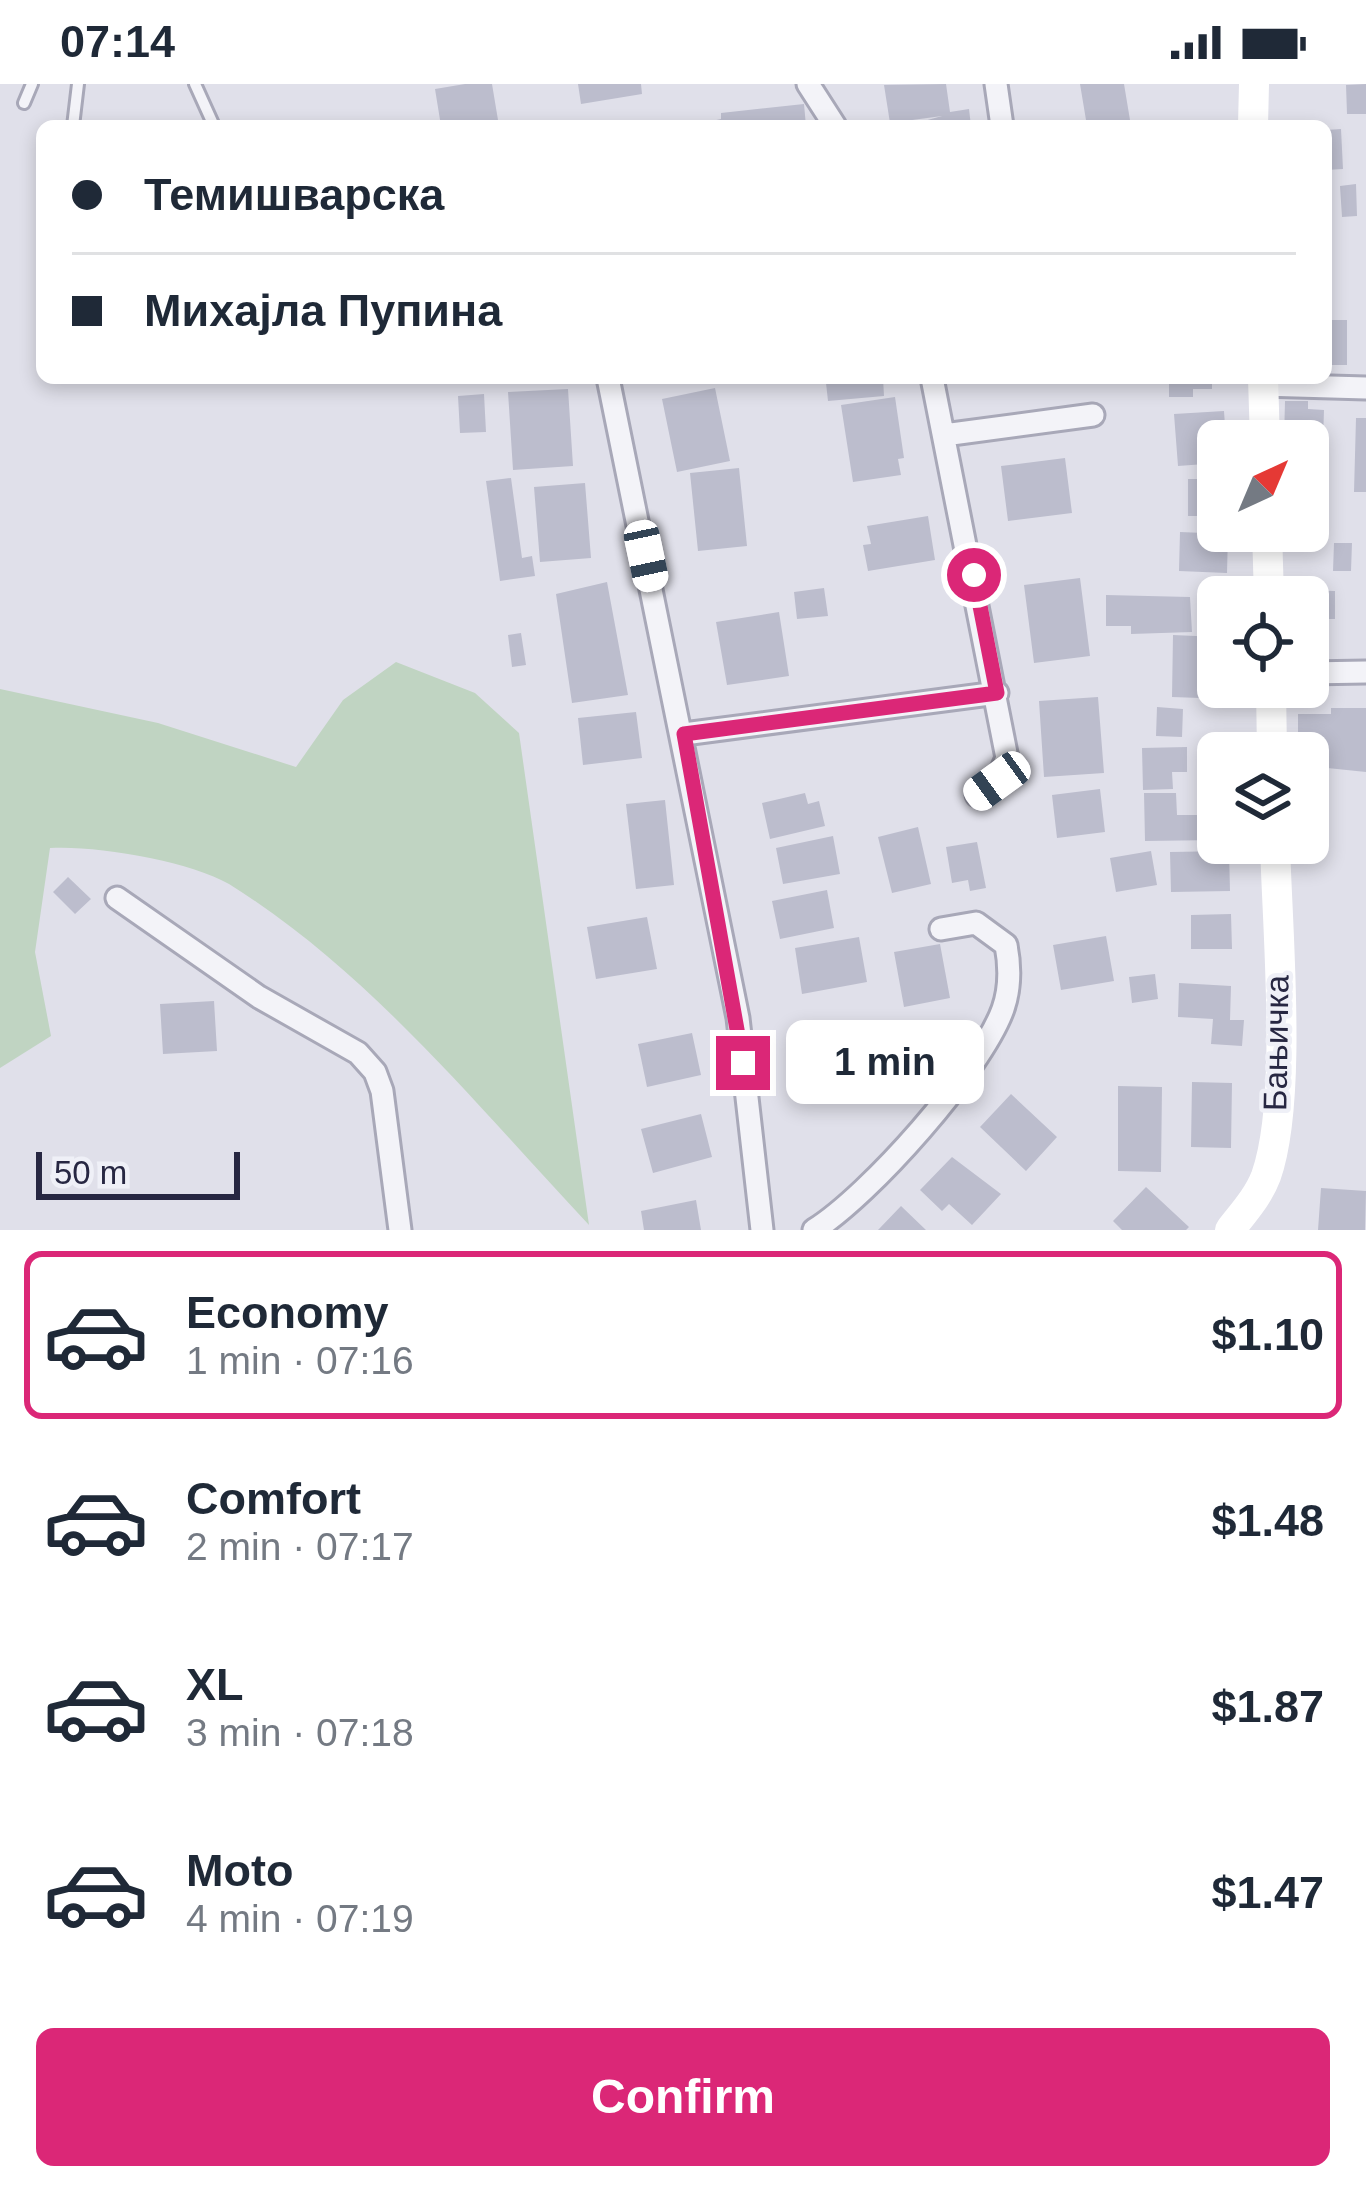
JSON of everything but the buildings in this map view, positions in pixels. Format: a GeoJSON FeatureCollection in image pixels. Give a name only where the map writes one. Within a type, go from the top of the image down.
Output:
{"type":"FeatureCollection","features":[{"type":"Feature","properties":{"kind":"street"},"geometry":{"type":"LineString","coordinates":[[808,84],[831,120]]}},
{"type":"Feature","properties":{"kind":"street"},"geometry":{"type":"LineString","coordinates":[[995,84],[1001,120]]}},
{"type":"Feature","properties":{"kind":"street"},"geometry":{"type":"LineString","coordinates":[[1253,120],[1254,84]]}},
{"type":"Feature","properties":{"kind":"street"},"geometry":{"type":"LineString","coordinates":[[609,384],[738,1018],[762,1230]]}},
{"type":"Feature","properties":{"kind":"street"},"geometry":{"type":"LineString","coordinates":[[933,384],[1007,758],[997,781],[977,795]]}},
{"type":"Feature","properties":{"kind":"street"},"geometry":{"type":"LineString","coordinates":[[1263,384],[1264,420]]}},
{"type":"Feature","properties":{"kind":"street"},"geometry":{"type":"LineString","coordinates":[[1297,384],[1366,388]]}},
{"type":"Feature","properties":{"kind":"street"},"geometry":{"type":"LineString","coordinates":[[944,435],[1094,415]]}},
{"type":"Feature","properties":{"kind":"street"},"geometry":{"type":"LineString","coordinates":[[1329,673],[1366,672]]}},
{"type":"Feature","properties":{"kind":"street"},"geometry":{"type":"LineString","coordinates":[[684,734],[997,693]]}},
{"type":"Feature","properties":{"kind":"street","name":"Бањичка"},"geometry":{"type":"LineString","coordinates":[[1230,1230],[1262,1187],[1272,1154],[1280,1048],[1276,864]]}},
{"type":"Feature","properties":{"kind":"street"},"geometry":{"type":"LineString","coordinates":[[117,898],[259,997],[358,1053],[375,1072],[400,1230]]}},
{"type":"Feature","properties":{"kind":"street"},"geometry":{"type":"LineString","coordinates":[[814,1230],[866,1186],[963,1078],[1002,1010],[1010,966],[1006,945],[976,923],[940,929]]}},
{"type":"Feature","properties":{"kind":"lane"},"geometry":{"type":"LineString","coordinates":[[24,103],[32,84]]}},
{"type":"Feature","properties":{"kind":"lane"},"geometry":{"type":"LineString","coordinates":[[74,120],[78,84]]}},
{"type":"Feature","properties":{"kind":"lane"},"geometry":{"type":"LineString","coordinates":[[195,84],[211,120]]}},
{"type":"Feature","properties":{"kind":"green space"},"geometry":{"type":"Polygon","coordinates":[[[396,662],[475,693],[519,733],[589,1225],[420,1042],[329,958],[229,884],[167,862],[116,852],[50,848],[35,952],[51,1036],[0,1068],[0,689],[158,723],[296,767],[343,700],[396,662]]]}},
{"type":"Feature","properties":{"kind":"route"},"geometry":{"type":"LineString","coordinates":[[743,1063],[684,734],[997,693],[974,575]]}}]}
